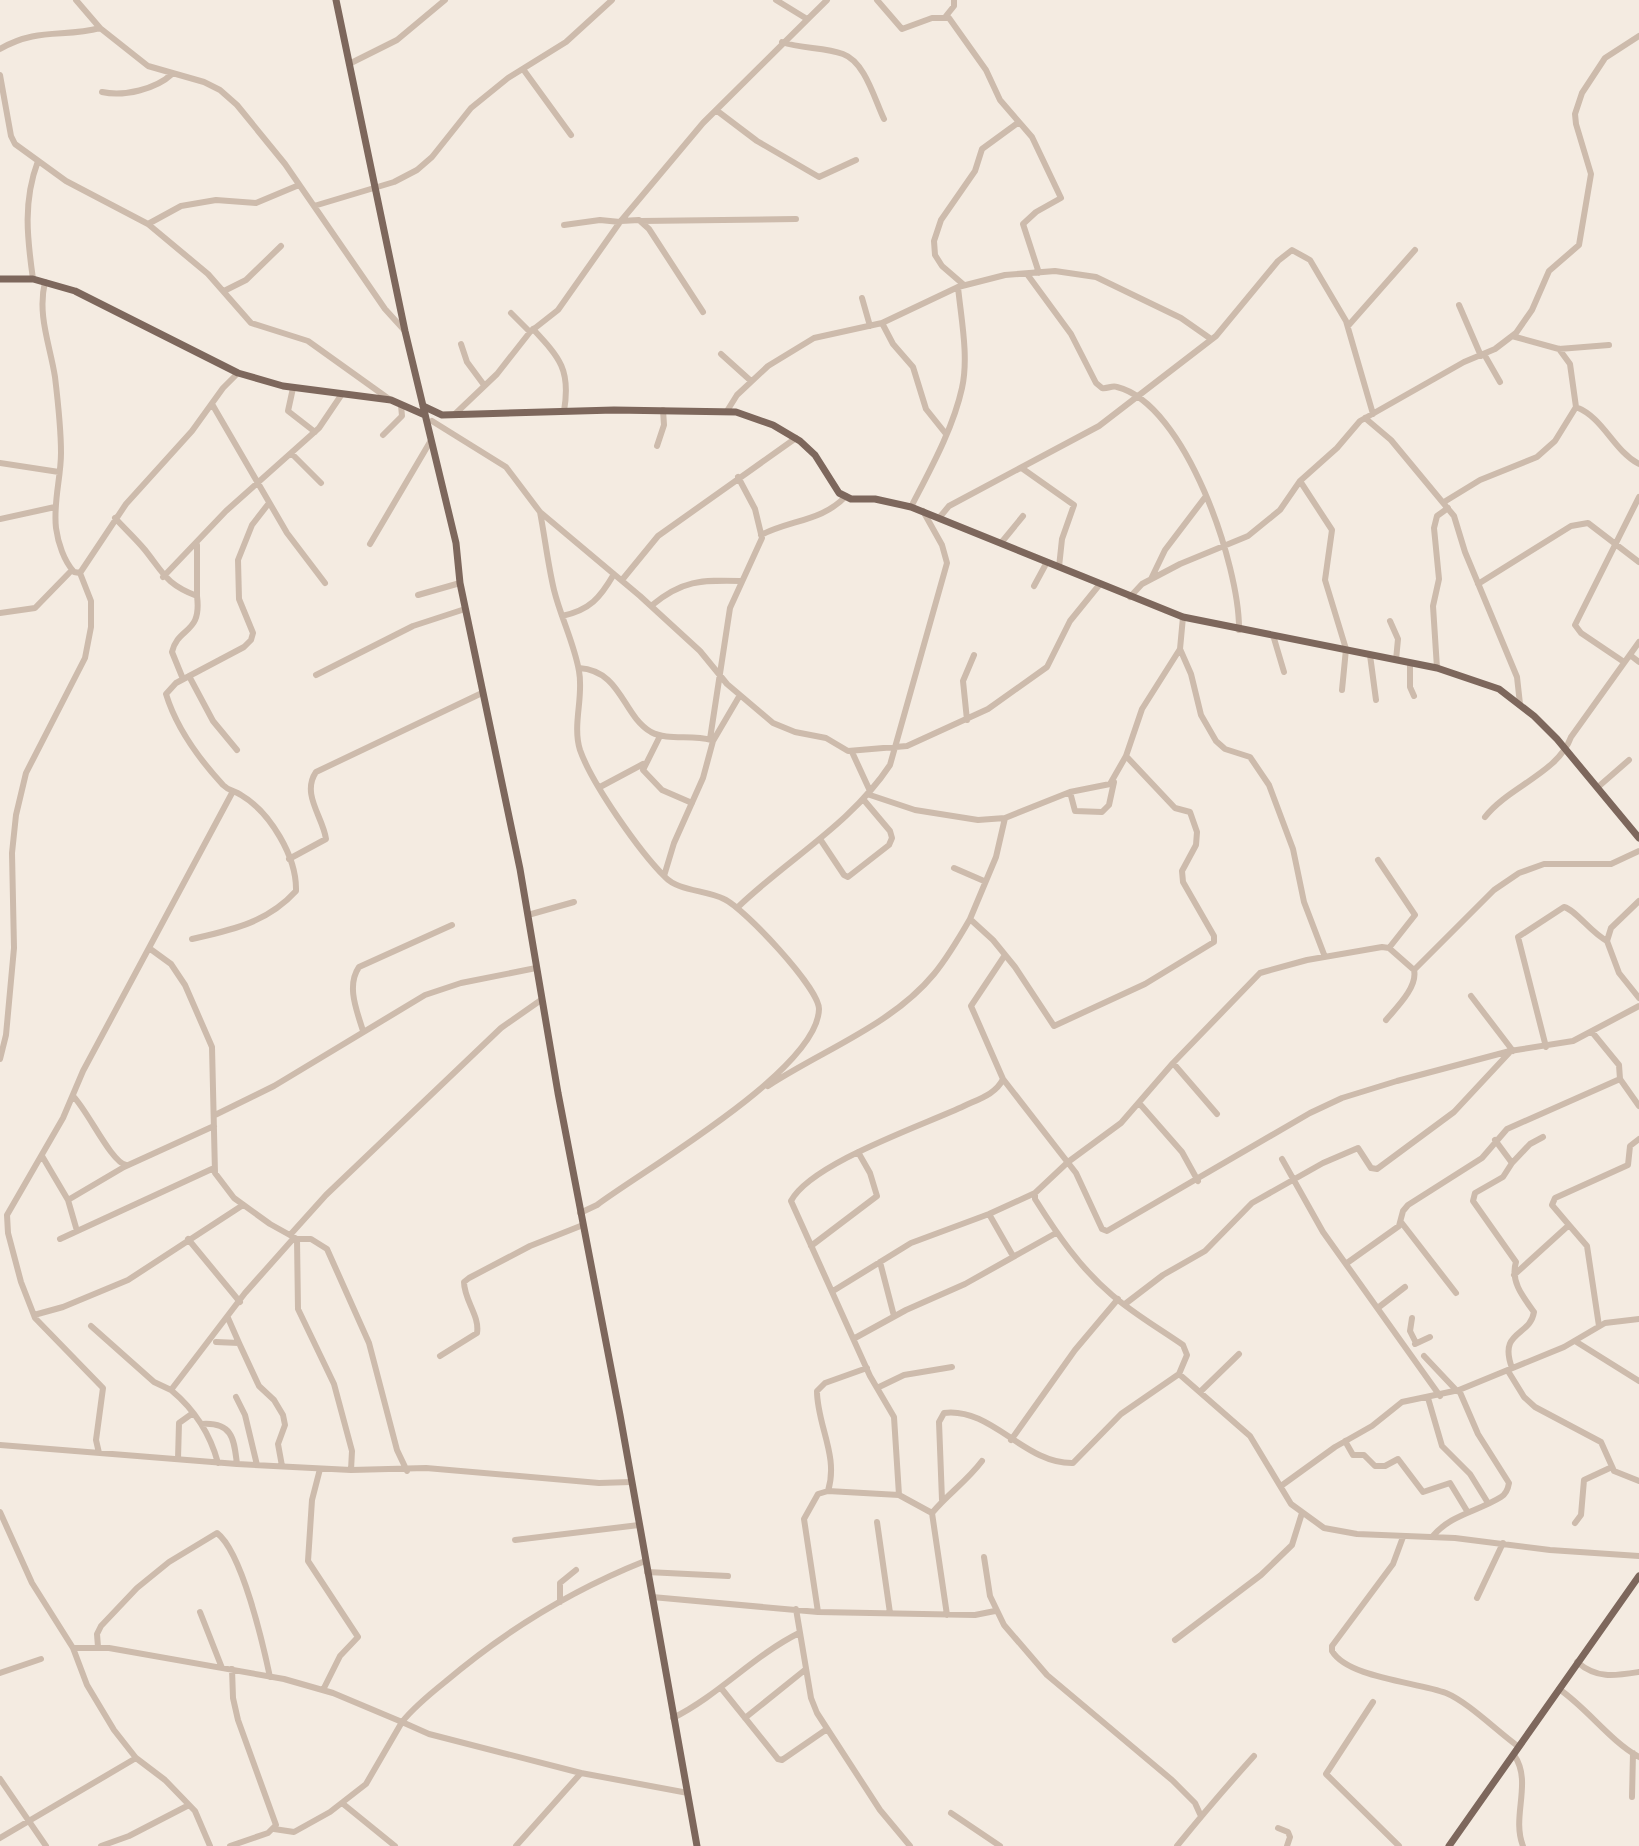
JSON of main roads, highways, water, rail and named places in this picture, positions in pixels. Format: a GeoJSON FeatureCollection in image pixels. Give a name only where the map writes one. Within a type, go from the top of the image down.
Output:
{"type":"FeatureCollection","features":[{"type":"Feature","properties":{"kind":"main road"},"geometry":{"type":"LineString","coordinates":[[336,0],[405,331],[456,543],[460,583],[527,915],[697,1846]]}},
{"type":"Feature","properties":{"kind":"main road"},"geometry":{"type":"LineString","coordinates":[[0,279],[33,279],[101,303],[238,373],[293,388],[391,400],[401,405],[423,407],[442,415]]}},
{"type":"Feature","properties":{"kind":"main road"},"geometry":{"type":"LineString","coordinates":[[401,405],[423,407]]}},
{"type":"Feature","properties":{"kind":"main road"},"geometry":{"type":"LineString","coordinates":[[429,423],[442,415],[564,411],[727,411],[752,416],[796,438],[815,455],[835,488],[846,496],[894,501],[923,511],[1182,617],[1437,668],[1493,686],[1520,704],[1557,739],[1639,838]]}},
{"type":"Feature","properties":{"kind":"main road"},"geometry":{"type":"LineString","coordinates":[[1449,1846],[1639,1576]]}}]}
